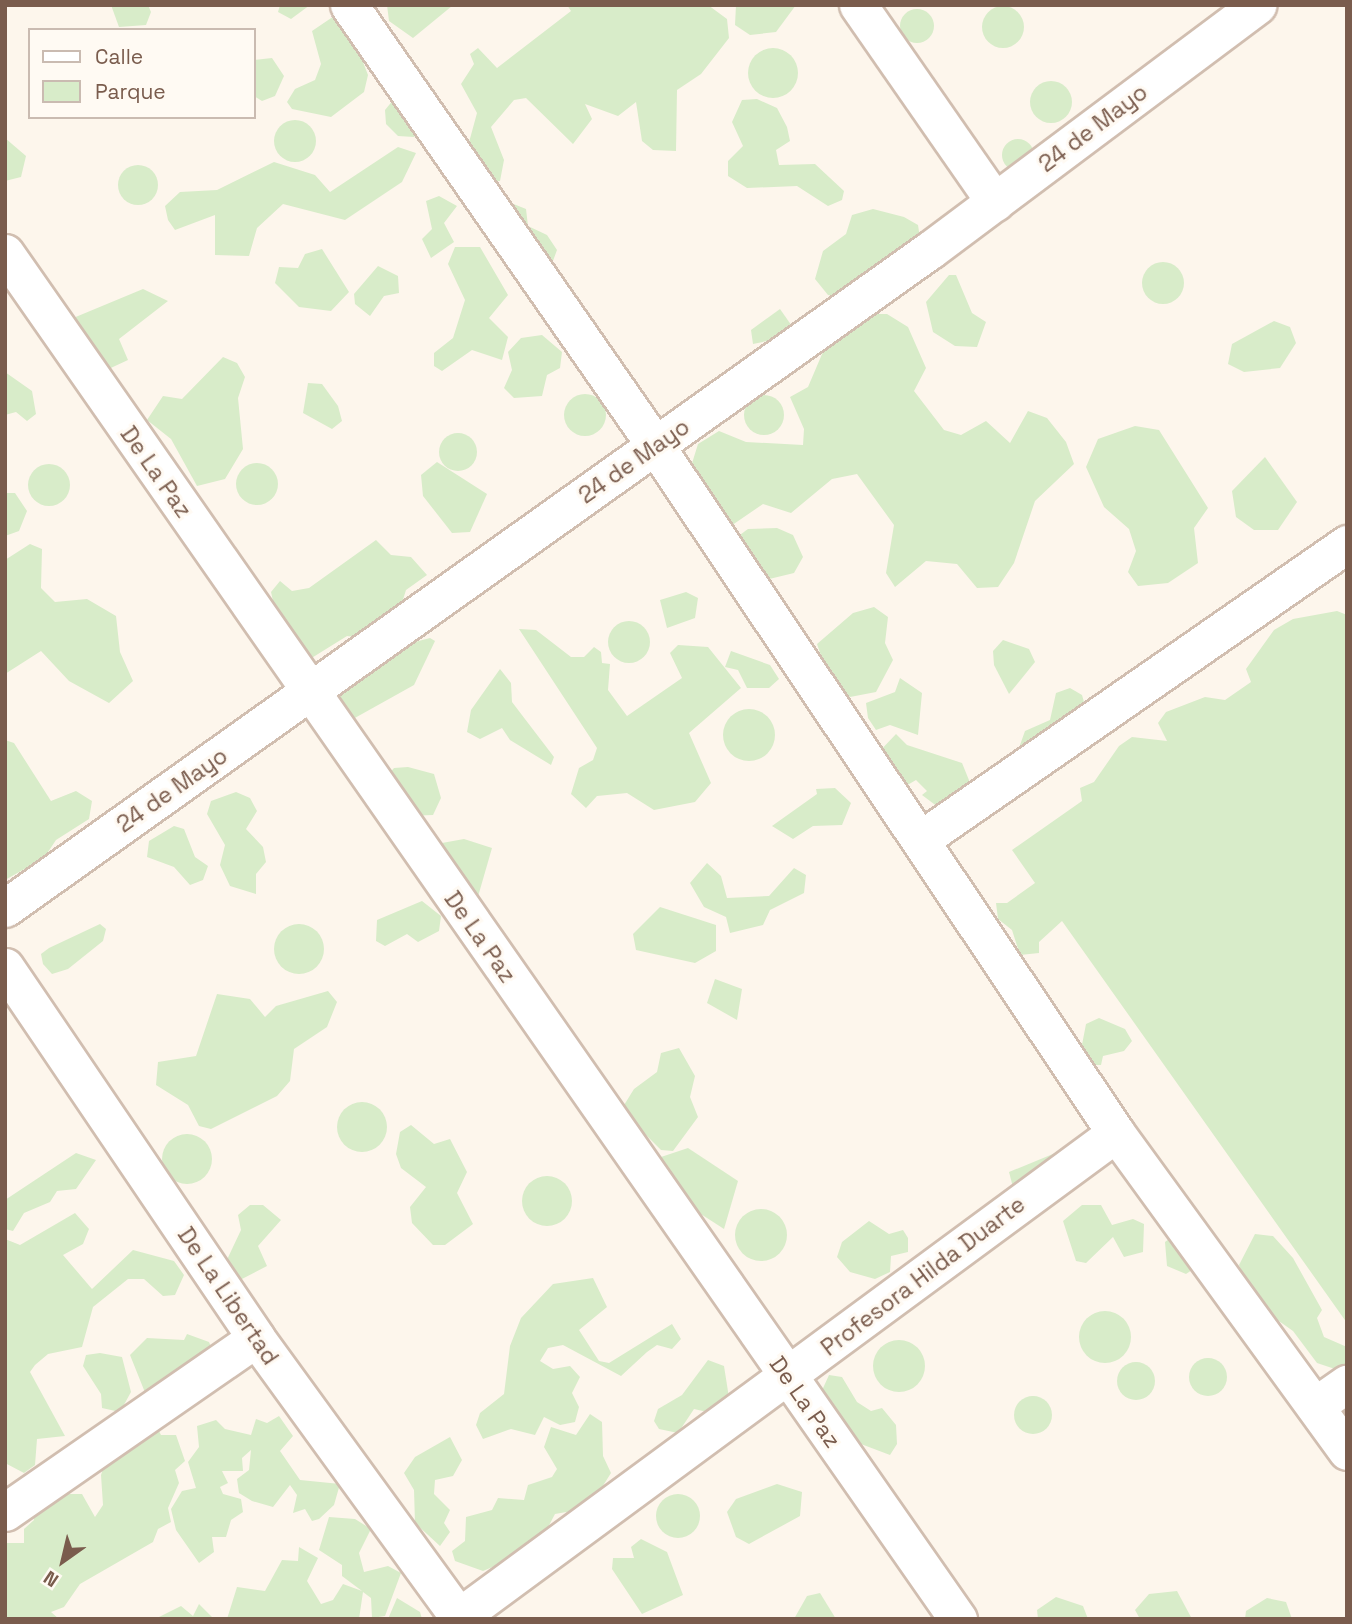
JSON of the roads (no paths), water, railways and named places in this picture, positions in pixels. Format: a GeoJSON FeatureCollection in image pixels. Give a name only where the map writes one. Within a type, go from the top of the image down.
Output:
{"type":"FeatureCollection","features":[{"type":"Feature","properties":{"kind":"street"},"geometry":{"type":"LineString","coordinates":[[349,5],[655,445],[1116,1133],[1347,1451]]}},
{"type":"Feature","properties":{"kind":"street"},"geometry":{"type":"LineString","coordinates":[[858,5],[995,202]]}},
{"type":"Feature","properties":{"kind":"street","name":"24 de Mayo"},"geometry":{"type":"LineString","coordinates":[[5,908],[995,202],[1257,5]]}},
{"type":"Feature","properties":{"kind":"street","name":"De La Paz"},"geometry":{"type":"LineString","coordinates":[[5,253],[958,1619]]}},
{"type":"Feature","properties":{"kind":"street"},"geometry":{"type":"LineString","coordinates":[[920,841],[1347,544]]}},
{"type":"Feature","properties":{"kind":"street","name":"De La Libertad"},"geometry":{"type":"LineString","coordinates":[[5,967],[256,1338],[459,1618]]}},
{"type":"Feature","properties":{"kind":"street","name":"Profesora Hilda Duarte"},"geometry":{"type":"LineString","coordinates":[[459,1618],[1116,1133]]}},
{"type":"Feature","properties":{"kind":"street"},"geometry":{"type":"LineString","coordinates":[[5,1512],[256,1338]]}},
{"type":"Feature","properties":{"kind":"street"},"geometry":{"type":"LineString","coordinates":[[1315,1406],[1347,1384]]}}]}
